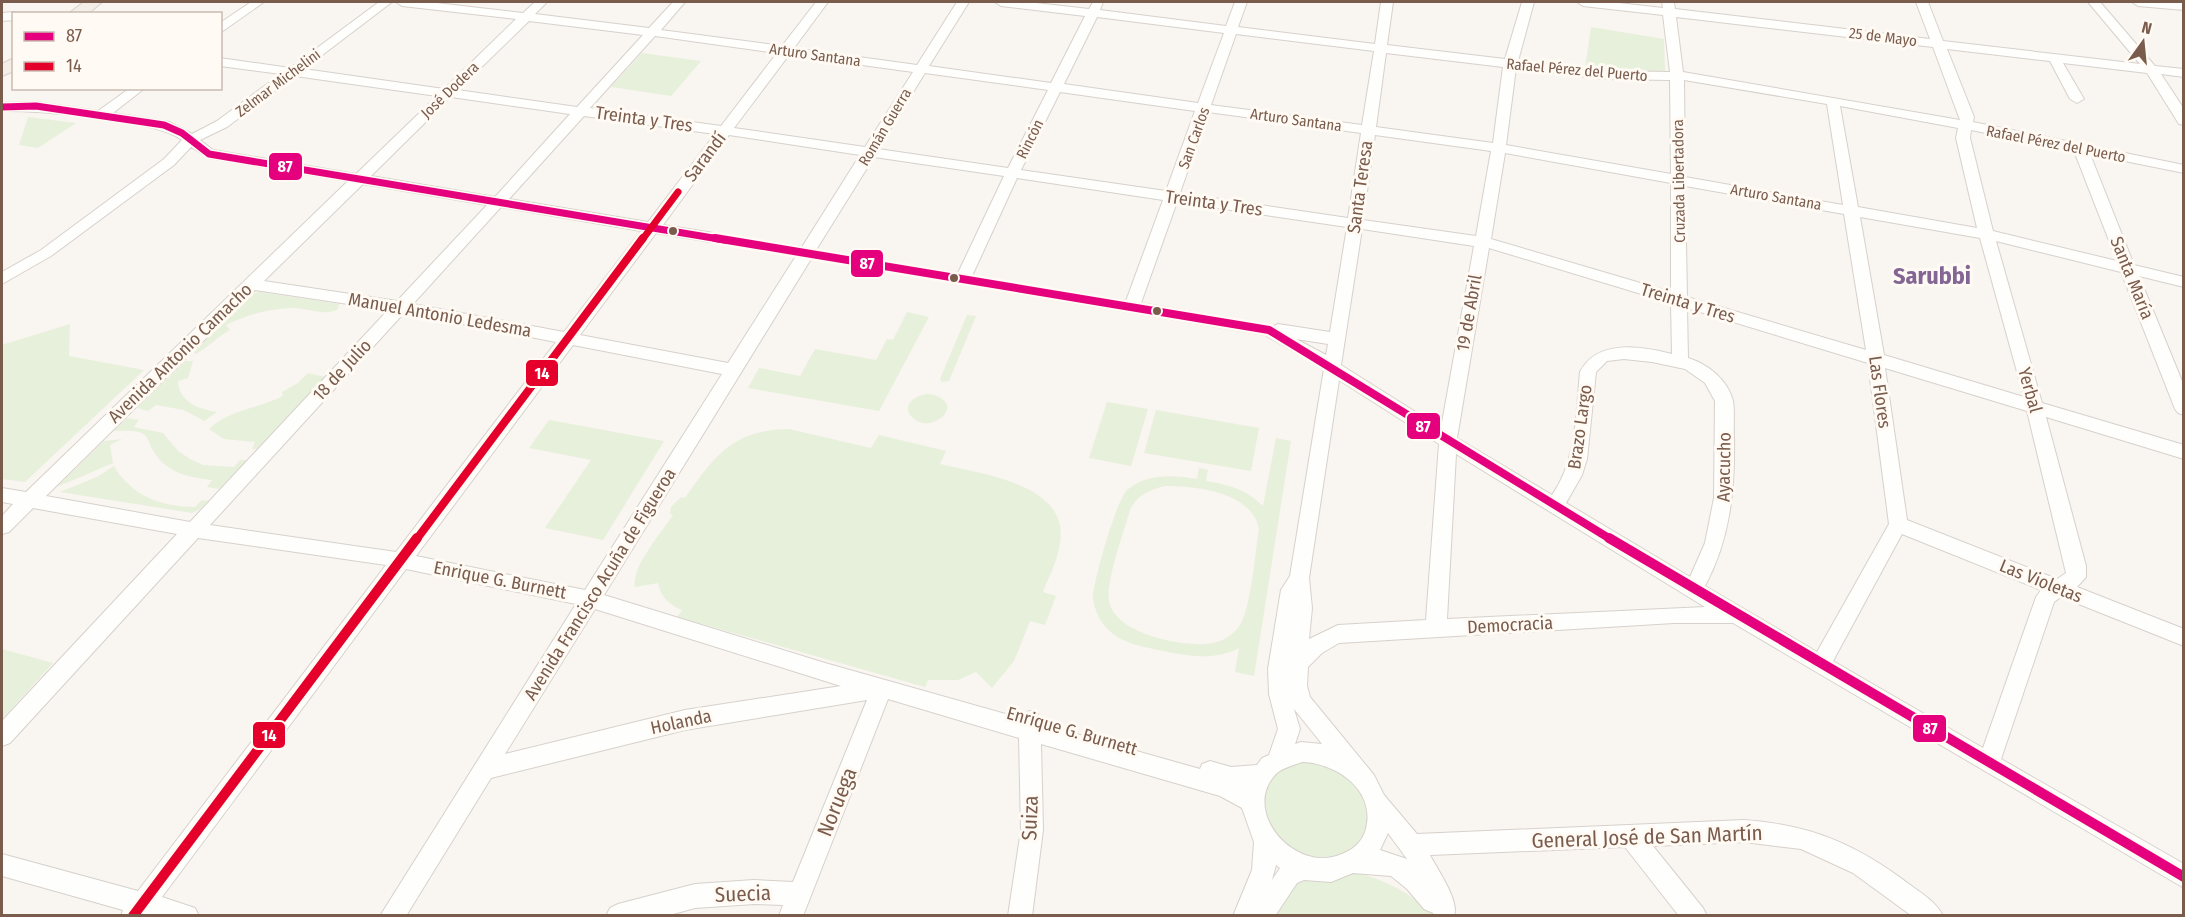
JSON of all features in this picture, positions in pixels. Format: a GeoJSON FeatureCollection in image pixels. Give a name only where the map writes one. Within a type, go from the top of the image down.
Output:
{"type":"FeatureCollection","features":[{"type":"Feature","properties":{"kind":"main road"},"geometry":{"type":"LineString","coordinates":[[79,12],[94,2]]}},
{"type":"Feature","properties":{"kind":"main road"},"geometry":{"type":"LineString","coordinates":[[91,12],[106,2]]}},
{"type":"Feature","properties":{"kind":"street"},"geometry":{"type":"LineString","coordinates":[[222,28],[258,2]]}},
{"type":"Feature","properties":{"kind":"street","name":"Zelmar Michelini"},"geometry":{"type":"LineString","coordinates":[[2,279],[46,253],[170,162],[190,140],[222,124],[386,2]]}},
{"type":"Feature","properties":{"kind":"street","name":"Arturo Santana"},"geometry":{"type":"LineString","coordinates":[[402,2],[651,32],[1499,148],[1986,234],[2184,282]]}},
{"type":"Feature","properties":{"kind":"street","name":"José Dodera"},"geometry":{"type":"LineString","coordinates":[[359,179],[541,2]]}},
{"type":"Feature","properties":{"kind":"street","name":"18 de Julio"},"geometry":{"type":"LineString","coordinates":[[2,736],[499,201],[679,2]]}},
{"type":"Feature","properties":{"kind":"street","name":"Sarandí"},"geometry":{"type":"LineString","coordinates":[[138,909],[822,2]]}},
{"type":"Feature","properties":{"kind":"street","name":"Román Guerra"},"geometry":{"type":"LineString","coordinates":[[807,253],[963,2]]}},
{"type":"Feature","properties":{"kind":"street","name":"Rafael Pérez del Puerto"},"geometry":{"type":"LineString","coordinates":[[1001,2],[1096,7],[1232,30],[1620,76],[1692,76],[1965,125],[2184,169]]}},
{"type":"Feature","properties":{"kind":"street","name":"San Carlos"},"geometry":{"type":"LineString","coordinates":[[1132,307],[1241,2]]}},
{"type":"Feature","properties":{"kind":"street","name":"Santa Teresa"},"geometry":{"type":"LineString","coordinates":[[1299,578],[1355,224],[1387,2]]}},
{"type":"Feature","properties":{"kind":"street","name":"19 de Abril"},"geometry":{"type":"LineString","coordinates":[[1436,629],[1448,441],[1499,148],[1510,64],[1528,2]]}},
{"type":"Feature","properties":{"kind":"street","name":"25 de Mayo"},"geometry":{"type":"LineString","coordinates":[[1583,2],[1669,7],[2184,74]]}},
{"type":"Feature","properties":{"kind":"street","name":"Yerbal"},"geometry":{"type":"LineString","coordinates":[[1922,2],[1967,117],[1963,138],[1986,234],[2035,407],[2076,566],[2076,577],[2046,597],[1989,764]]}},
{"type":"Feature","properties":{"kind":"street"},"geometry":{"type":"LineString","coordinates":[[2094,2],[2152,70],[2184,121]]}},
{"type":"Feature","properties":{"kind":"street"},"geometry":{"type":"LineString","coordinates":[[2138,2],[2184,4]]}},
{"type":"Feature","properties":{"kind":"street"},"geometry":{"type":"LineString","coordinates":[[2174,2],[2184,4]]}},
{"type":"Feature","properties":{"kind":"street","name":"Rincón"},"geometry":{"type":"LineString","coordinates":[[963,279],[1012,174],[1096,7]]}},
{"type":"Feature","properties":{"kind":"street","name":"Cruzada Libertadora"},"geometry":{"type":"LineString","coordinates":[[1669,7],[1677,76],[1680,180],[1680,361]]}},
{"type":"Feature","properties":{"kind":"street"},"geometry":{"type":"LineString","coordinates":[[2054,57],[2077,99]]}},
{"type":"Feature","properties":{"kind":"street","name":"Treinta y Tres"},"geometry":{"type":"LineString","coordinates":[[222,62],[725,131],[1495,244],[2184,452]]}},
{"type":"Feature","properties":{"kind":"street"},"geometry":{"type":"LineString","coordinates":[[102,115],[136,90]]}},
{"type":"Feature","properties":{"kind":"street","name":"Las Flores"},"geometry":{"type":"LineString","coordinates":[[1833,102],[1876,360],[1898,524]]}},
{"type":"Feature","properties":{"kind":"street"},"geometry":{"type":"LineString","coordinates":[[2,107],[36,106],[164,125],[182,133],[209,154],[1263,329],[1335,339]]}},
{"type":"Feature","properties":{"kind":"street","name":"Santa María"},"geometry":{"type":"LineString","coordinates":[[2080,148],[2184,409]]}},
{"type":"Feature","properties":{"kind":"street","name":"Zelmar Michelini"},"geometry":{"type":"LineString","coordinates":[[170,162],[209,154]]}},
{"type":"Feature","properties":{"kind":"street","name":"Avenida Antonio Camacho"},"geometry":{"type":"LineString","coordinates":[[2,527],[359,179]]}},
{"type":"Feature","properties":{"kind":"street","name":"Avenida Francisco Acuña de Figueroa"},"geometry":{"type":"LineString","coordinates":[[392,915],[807,253]]}},
{"type":"Feature","properties":{"kind":"street","name":"Manuel Antonio Ledesma"},"geometry":{"type":"LineString","coordinates":[[251,284],[401,307],[734,370]]}},
{"type":"Feature","properties":{"kind":"street"},"geometry":{"type":"LineString","coordinates":[[1263,329],[1736,615],[2184,877]]}},
{"type":"Feature","properties":{"kind":"street","name":"Brazo Largo"},"geometry":{"type":"LineString","coordinates":[[1555,504],[1575,474],[1580,452],[1588,372],[1592,364],[1604,356],[1623,354],[1680,361]]}},
{"type":"Feature","properties":{"kind":"street","name":"Ayacucho"},"geometry":{"type":"LineString","coordinates":[[1680,361],[1698,368],[1710,378],[1720,390],[1724,401],[1725,505],[1719,532],[1702,575],[1686,585]]}},
{"type":"Feature","properties":{"kind":"street"},"geometry":{"type":"LineString","coordinates":[[1326,402],[1332,395],[1345,390],[1370,393]]}},
{"type":"Feature","properties":{"kind":"street","name":"Enrique G. Burnett"},"geometry":{"type":"LineString","coordinates":[[2,495],[195,530],[402,561],[591,599],[882,688],[1231,777],[1261,775]]}},
{"type":"Feature","properties":{"kind":"street"},"geometry":{"type":"LineString","coordinates":[[1821,664],[1898,524]]}},
{"type":"Feature","properties":{"kind":"street","name":"Las Violetas"},"geometry":{"type":"LineString","coordinates":[[1898,524],[2184,638]]}},
{"type":"Feature","properties":{"kind":"street"},"geometry":{"type":"LineString","coordinates":[[1299,578],[1303,591],[1296,667],[1297,690],[1301,701],[1364,780],[1376,802],[1412,845],[1446,913]]}},
{"type":"Feature","properties":{"kind":"street"},"geometry":{"type":"LineString","coordinates":[[1280,759],[1289,729],[1289,720],[1280,694],[1278,669],[1290,590],[1299,578]]}},
{"type":"Feature","properties":{"kind":"street"},"geometry":{"type":"LineString","coordinates":[[1674,615],[1681,604],[1686,585]]}},
{"type":"Feature","properties":{"kind":"street","name":"Democracia"},"geometry":{"type":"LineString","coordinates":[[1296,667],[1307,650],[1321,640],[1338,634],[1674,615],[1736,615]]}},
{"type":"Feature","properties":{"kind":"street"},"geometry":{"type":"LineString","coordinates":[[819,699],[827,691],[830,682],[825,672]]}},
{"type":"Feature","properties":{"kind":"street","name":"Holanda"},"geometry":{"type":"LineString","coordinates":[[483,770],[685,720],[882,688]]}},
{"type":"Feature","properties":{"kind":"street","name":"Noruega"},"geometry":{"type":"LineString","coordinates":[[795,905],[882,688]]}},
{"type":"Feature","properties":{"kind":"street","name":"Enrique G. Burnett"},"geometry":{"type":"LineString","coordinates":[[1030,726],[1225,787],[1252,801]]}},
{"type":"Feature","properties":{"kind":"street","name":"Suiza"},"geometry":{"type":"LineString","coordinates":[[1020,915],[1032,830],[1030,726]]}},
{"type":"Feature","properties":{"kind":"street"},"geometry":{"type":"LineString","coordinates":[[1364,780],[1346,764],[1324,754],[1301,752],[1280,759],[1261,775],[1256,785],[1252,801],[1256,824],[1278,855],[1305,868],[1331,870],[1354,862],[1378,861],[1398,866],[1412,876],[1435,904],[1446,913]]}},
{"type":"Feature","properties":{"kind":"street"},"geometry":{"type":"LineString","coordinates":[[1354,862],[1371,846],[1376,836],[1379,813],[1376,802]]}},
{"type":"Feature","properties":{"kind":"street","name":"General José de San Martín"},"geometry":{"type":"LineString","coordinates":[[1412,845],[1744,831],[1782,834],[1819,844],[1858,864],[1895,886],[1931,915]]}},
{"type":"Feature","properties":{"kind":"street"},"geometry":{"type":"LineString","coordinates":[[1630,835],[1695,915]]}},
{"type":"Feature","properties":{"kind":"street"},"geometry":{"type":"LineString","coordinates":[[1245,915],[1264,870],[1266,841]]}},
{"type":"Feature","properties":{"kind":"street"},"geometry":{"type":"LineString","coordinates":[[2,865],[138,909],[187,915]]}},
{"type":"Feature","properties":{"kind":"street"},"geometry":{"type":"LineString","coordinates":[[1261,915],[1289,875],[1305,868]]}},
{"type":"Feature","properties":{"kind":"street","name":"Suecia"},"geometry":{"type":"LineString","coordinates":[[618,915],[695,896],[754,892],[795,905]]}},
{"type":"Feature","properties":{"kind":"green space"},"geometry":{"type":"Polygon","coordinates":[[[1591,27],[1664,39],[1665,72],[1585,69],[1591,27]]]}},
{"type":"Feature","properties":{"kind":"green space"},"geometry":{"type":"Polygon","coordinates":[[[642,53],[701,61],[671,96],[611,87],[642,53]]]}},
{"type":"Feature","properties":{"kind":"green space"},"geometry":{"type":"Polygon","coordinates":[[[28,117],[76,123],[38,148],[19,145],[28,117]]]}},
{"type":"Feature","properties":{"kind":"green space"},"geometry":{"type":"Polygon","coordinates":[[[254,293],[339,304],[338,309],[327,312],[291,308],[249,315],[226,325],[230,330],[195,354],[194,352],[254,293]]]}},
{"type":"Feature","properties":{"kind":"green space"},"geometry":{"type":"Polygon","coordinates":[[[907,312],[929,317],[879,411],[748,388],[759,368],[800,376],[815,349],[876,360],[887,339],[893,340],[907,312]]]}},
{"type":"Feature","properties":{"kind":"green space"},"geometry":{"type":"Polygon","coordinates":[[[967,315],[976,316],[949,381],[942,382],[940,379],[967,315]]]}},
{"type":"Feature","properties":{"kind":"green space"},"geometry":{"type":"Polygon","coordinates":[[[70,324],[69,356],[144,370],[25,482],[2,479],[2,345],[70,324]]]}},
{"type":"Feature","properties":{"kind":"green space"},"geometry":{"type":"Polygon","coordinates":[[[185,361],[193,361],[188,378],[178,381],[182,394],[191,403],[217,412],[204,421],[184,410],[156,405],[148,411],[137,408],[185,361]]]}},
{"type":"Feature","properties":{"kind":"green space"},"geometry":{"type":"Polygon","coordinates":[[[308,373],[325,377],[257,449],[252,449],[255,442],[224,439],[209,429],[226,417],[283,396],[282,392],[298,383],[308,373]]]}},
{"type":"Feature","properties":{"kind":"green space"},"geometry":{"type":"Polygon","coordinates":[[[926,394],[940,398],[947,404],[947,408],[942,417],[925,423],[917,421],[908,411],[909,404],[915,398],[926,394]]]}},
{"type":"Feature","properties":{"kind":"green space"},"geometry":{"type":"Polygon","coordinates":[[[1107,402],[1148,409],[1131,466],[1089,458],[1107,402]]]}},
{"type":"Feature","properties":{"kind":"green space"},"geometry":{"type":"Polygon","coordinates":[[[1156,410],[1259,428],[1251,471],[1144,453],[1156,410]]]}},
{"type":"Feature","properties":{"kind":"green space"},"geometry":{"type":"Polygon","coordinates":[[[127,418],[139,420],[134,427],[163,433],[178,451],[203,465],[234,467],[240,460],[247,460],[219,489],[207,487],[212,480],[180,473],[163,463],[143,434],[114,431],[127,418]]]}},
{"type":"Feature","properties":{"kind":"green space"},"geometry":{"type":"Polygon","coordinates":[[[549,420],[664,441],[603,540],[545,528],[591,460],[529,448],[549,420]]]}},
{"type":"Feature","properties":{"kind":"green space"},"geometry":{"type":"Polygon","coordinates":[[[789,429],[871,448],[879,435],[946,451],[940,464],[1019,485],[1037,494],[1051,507],[1059,523],[1060,543],[1043,592],[1056,596],[1045,625],[1030,621],[1014,661],[992,688],[976,672],[958,680],[928,680],[925,687],[677,617],[682,610],[666,600],[658,583],[635,587],[635,579],[642,560],[673,515],[670,514],[671,507],[681,497],[685,498],[716,458],[739,440],[753,434],[789,429]]]}},
{"type":"Feature","properties":{"kind":"green space"},"geometry":{"type":"Polygon","coordinates":[[[1276,438],[1291,441],[1254,676],[1235,672],[1239,648],[1213,656],[1178,654],[1124,640],[1109,631],[1103,624],[1094,605],[1094,589],[1117,509],[1127,490],[1135,484],[1152,478],[1170,476],[1197,479],[1199,468],[1208,470],[1206,481],[1237,489],[1250,495],[1263,506],[1276,438]],[[1165,486],[1144,494],[1130,510],[1110,581],[1109,600],[1113,611],[1134,629],[1164,640],[1206,644],[1224,639],[1238,628],[1246,609],[1259,529],[1254,517],[1246,507],[1235,499],[1207,490],[1165,486]]]}},
{"type":"Feature","properties":{"kind":"green space"},"geometry":{"type":"Polygon","coordinates":[[[122,439],[110,445],[113,463],[57,487],[104,441],[122,439]]]}},
{"type":"Feature","properties":{"kind":"green space"},"geometry":{"type":"Polygon","coordinates":[[[114,466],[129,485],[148,498],[171,505],[195,507],[202,500],[208,501],[192,513],[60,492],[97,477],[114,466]]]}},
{"type":"Feature","properties":{"kind":"green space"},"geometry":{"type":"Polygon","coordinates":[[[2,649],[53,663],[2,719],[2,649]]]}},
{"type":"Feature","properties":{"kind":"green space"},"geometry":{"type":"Polygon","coordinates":[[[1324,754],[1376,802],[1354,862],[1278,855],[1256,785],[1261,775],[1324,754]]]}},
{"type":"Feature","properties":{"kind":"green space"},"geometry":{"type":"Polygon","coordinates":[[[1353,872],[1397,888],[1435,915],[1275,916],[1298,878],[1353,872]]]}},
{"type":"Feature","properties":{"kind":"transit line","name":"87"},"geometry":{"type":"LineString","coordinates":[[2,107],[36,106],[164,125],[182,133],[209,154],[1269,330],[1736,615],[2184,877]]}},
{"type":"Feature","properties":{"kind":"transit line","name":"14"},"geometry":{"type":"LineString","coordinates":[[133,916],[678,192]]}},
{"type":"Feature","properties":{"kind":"district","name":"Sarubbi"},"geometry":{"type":"Point","coordinates":[1932,276]}}]}
